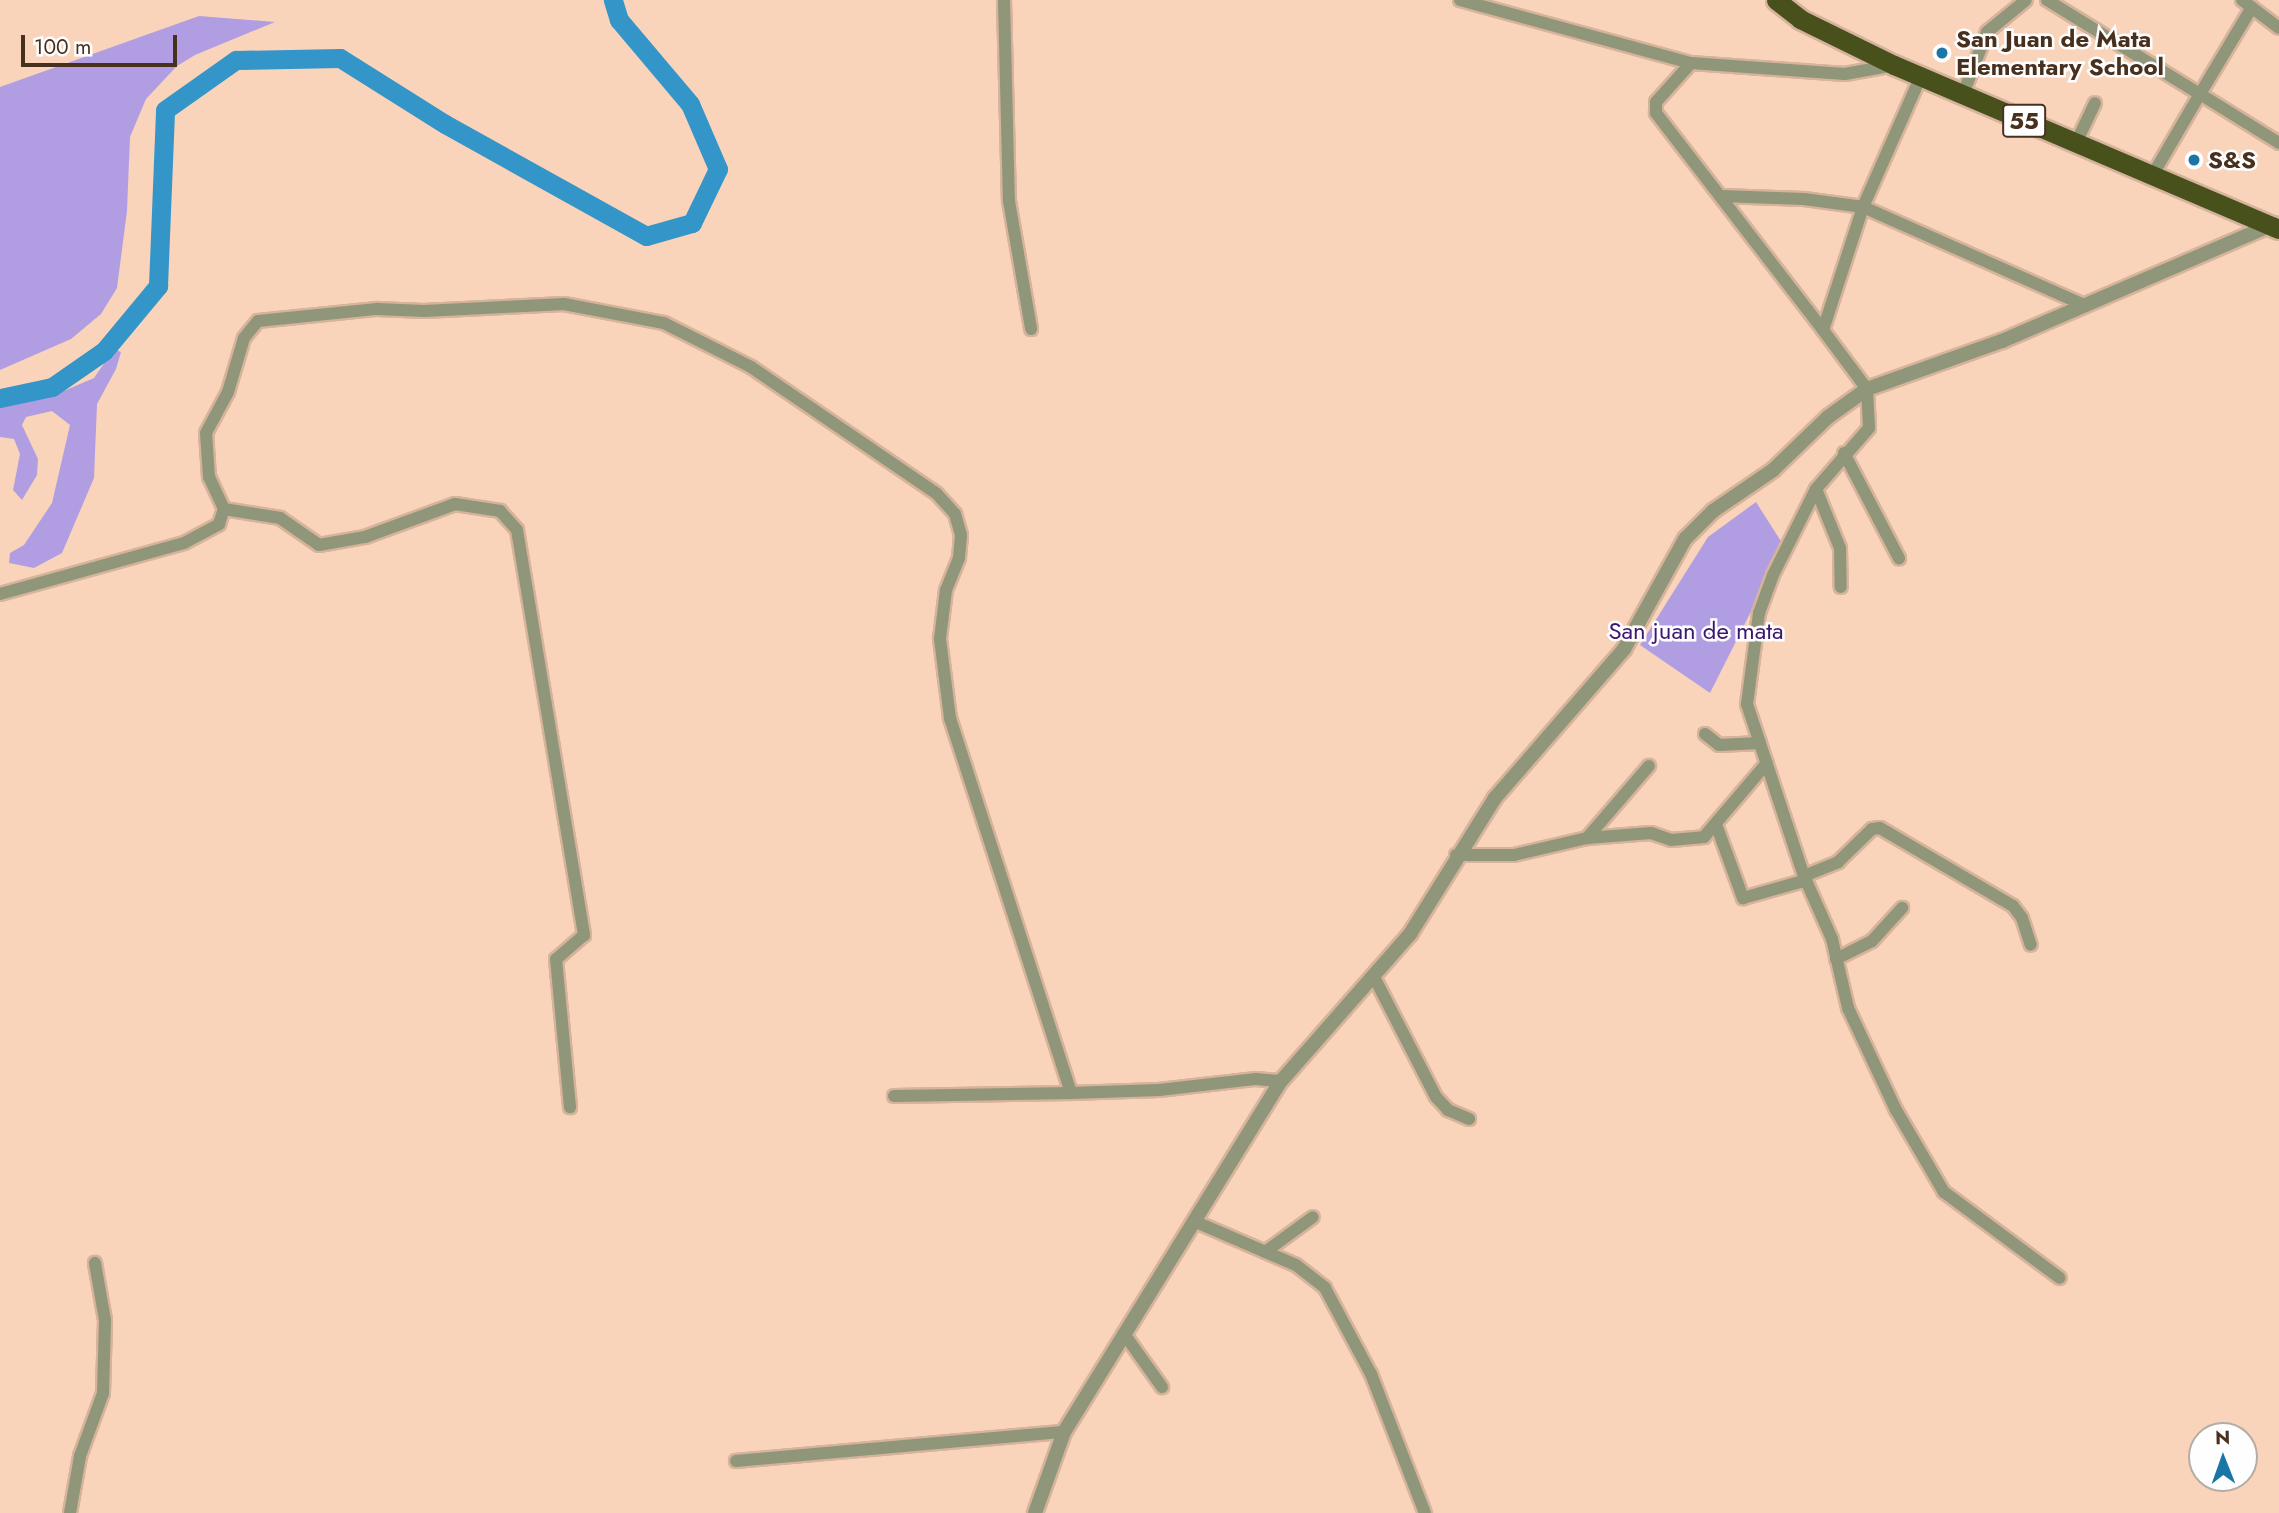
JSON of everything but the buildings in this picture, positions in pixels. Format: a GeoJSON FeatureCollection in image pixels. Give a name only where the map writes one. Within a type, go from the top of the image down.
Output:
{"type":"FeatureCollection","features":[{"type":"Feature","properties":{"kind":"highway","name":"55"},"geometry":{"type":"LineString","coordinates":[[1776,0],[1800,19],[1894,65],[2276,226]]}},
{"type":"Feature","properties":{"kind":"street"},"geometry":{"type":"LineString","coordinates":[[1004,0],[1009,201],[1031,329]]}},
{"type":"Feature","properties":{"kind":"street"},"geometry":{"type":"LineString","coordinates":[[1460,0],[1691,63],[1845,74],[1894,65]]}},
{"type":"Feature","properties":{"kind":"street"},"geometry":{"type":"LineString","coordinates":[[1963,94],[1987,32],[2026,0]]}},
{"type":"Feature","properties":{"kind":"street"},"geometry":{"type":"LineString","coordinates":[[2047,0],[2279,143]]}},
{"type":"Feature","properties":{"kind":"street"},"geometry":{"type":"LineString","coordinates":[[2152,176],[2200,94],[2247,4],[2279,28]]}},
{"type":"Feature","properties":{"kind":"street"},"geometry":{"type":"LineString","coordinates":[[1691,63],[1655,108],[1867,389],[1869,428],[1858,444],[1844,453],[1816,489],[1773,575],[1759,613],[1747,691],[1760,743],[1836,959],[1854,1023],[1938,1186],[2060,1278]]}},
{"type":"Feature","properties":{"kind":"street"},"geometry":{"type":"LineString","coordinates":[[1823,330],[1863,207],[1922,76]]}},
{"type":"Feature","properties":{"kind":"street"},"geometry":{"type":"LineString","coordinates":[[2076,143],[2095,103]]}},
{"type":"Feature","properties":{"kind":"street"},"geometry":{"type":"LineString","coordinates":[[1722,196],[1804,199],[1863,207],[2084,305]]}},
{"type":"Feature","properties":{"kind":"street"},"geometry":{"type":"LineString","coordinates":[[1035,1513],[1064,1432],[1282,1082],[1410,934],[1456,855],[1495,798],[1624,649],[1685,540],[1713,511],[1773,470],[1828,417],[1867,389],[2002,341],[2276,226]]}},
{"type":"Feature","properties":{"kind":"street"},"geometry":{"type":"LineString","coordinates":[[0,594],[184,543],[219,524],[223,509],[209,477],[206,432],[228,392],[244,338],[266,319],[377,309],[582,305],[664,323],[751,367],[926,486],[950,507],[961,535],[959,558],[946,590],[940,639],[950,718],[1071,1093]]}},
{"type":"Feature","properties":{"kind":"street"},"geometry":{"type":"LineString","coordinates":[[1844,453],[1899,558]]}},
{"type":"Feature","properties":{"kind":"street"},"geometry":{"type":"LineString","coordinates":[[1816,489],[1840,548],[1841,587]]}},
{"type":"Feature","properties":{"kind":"street"},"geometry":{"type":"LineString","coordinates":[[223,509],[280,518],[319,545],[365,537],[454,504],[500,511],[517,530],[584,935],[556,960],[570,1107]]}},
{"type":"Feature","properties":{"kind":"street"},"geometry":{"type":"LineString","coordinates":[[1705,734],[1719,745],[1760,743]]}},
{"type":"Feature","properties":{"kind":"street"},"geometry":{"type":"LineString","coordinates":[[1456,855],[1514,855],[1587,838],[1651,833],[1671,840],[1699,838],[1717,827],[1767,763]]}},
{"type":"Feature","properties":{"kind":"street"},"geometry":{"type":"LineString","coordinates":[[1587,838],[1649,766]]}},
{"type":"Feature","properties":{"kind":"street"},"geometry":{"type":"LineString","coordinates":[[1717,827],[1738,895],[1760,896],[1839,862],[1872,829],[1881,828],[2013,906],[2031,945]]}},
{"type":"Feature","properties":{"kind":"street"},"geometry":{"type":"LineString","coordinates":[[1836,959],[1872,941],[1902,908]]}},
{"type":"Feature","properties":{"kind":"street"},"geometry":{"type":"LineString","coordinates":[[1373,975],[1436,1097],[1448,1110],[1469,1119]]}},
{"type":"Feature","properties":{"kind":"street"},"geometry":{"type":"LineString","coordinates":[[894,1096],[1159,1090],[1256,1079],[1282,1082]]}},
{"type":"Feature","properties":{"kind":"street"},"geometry":{"type":"LineString","coordinates":[[1265,1252],[1313,1217]]}},
{"type":"Feature","properties":{"kind":"street"},"geometry":{"type":"LineString","coordinates":[[1196,1222],[1312,1276],[1335,1303],[1371,1374],[1424,1513]]}},
{"type":"Feature","properties":{"kind":"street"},"geometry":{"type":"LineString","coordinates":[[70,1513],[80,1456],[103,1393],[105,1320],[95,1263]]}},
{"type":"Feature","properties":{"kind":"street"},"geometry":{"type":"LineString","coordinates":[[1125,1335],[1162,1387]]}},
{"type":"Feature","properties":{"kind":"street"},"geometry":{"type":"LineString","coordinates":[[736,1461],[1064,1432]]}},
{"type":"Feature","properties":{"kind":"green space"},"geometry":{"type":"Polygon","coordinates":[[[199,16],[275,22],[195,55],[177,66],[146,99],[130,137],[127,211],[117,288],[101,314],[71,339],[0,370],[0,87],[199,16]]]}},
{"type":"Feature","properties":{"kind":"green space"},"geometry":{"type":"Polygon","coordinates":[[[114,349],[121,352],[116,369],[97,404],[94,478],[62,553],[34,568],[9,563],[10,553],[24,545],[52,503],[70,425],[52,411],[26,417],[22,425],[38,459],[37,475],[22,500],[13,490],[20,454],[14,439],[0,437],[0,406],[59,393],[94,378],[114,349]]]}},
{"type":"Feature","properties":{"kind":"green space","name":"San juan de mata"},"geometry":{"type":"Polygon","coordinates":[[[1756,502],[1784,546],[1710,693],[1640,645],[1708,537],[1756,502]]]}},
{"type":"Feature","properties":{"kind":"waterway"},"geometry":{"type":"LineString","coordinates":[[0,398],[52,387],[104,351],[158,286],[165,110],[236,60],[340,58],[445,124],[646,236],[692,223],[718,169],[690,104],[619,20],[613,0]]}},
{"type":"Feature","properties":{"kind":"place","name":"San Juan de Mata Elementary School"},"geometry":{"type":"Point","coordinates":[1942,53]}},
{"type":"Feature","properties":{"kind":"place","name":"S&S"},"geometry":{"type":"Point","coordinates":[2194,160]}}]}
